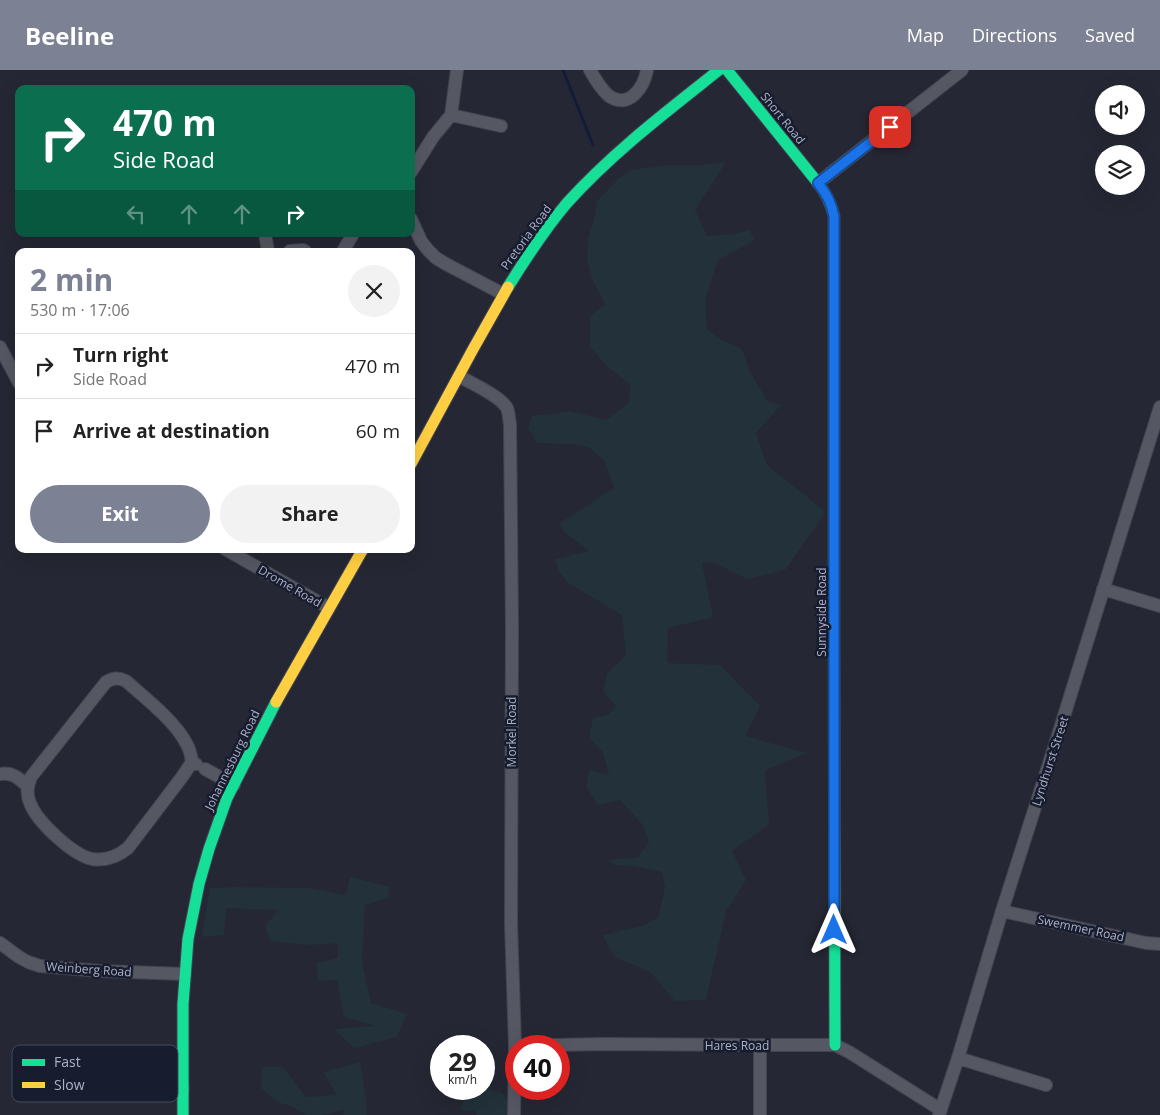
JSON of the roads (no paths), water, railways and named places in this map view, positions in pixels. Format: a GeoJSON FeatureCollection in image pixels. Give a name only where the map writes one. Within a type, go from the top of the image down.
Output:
{"type":"FeatureCollection","features":[{"type":"Feature","properties":{"kind":"main road","name":"Pretoria Road"},"geometry":{"type":"LineString","coordinates":[[415,457],[503,294],[540,238],[589,180],[641,133],[719,70]]}},
{"type":"Feature","properties":{"kind":"main road","name":"Short Road"},"geometry":{"type":"LineString","coordinates":[[727,70],[818,183]]}},
{"type":"Feature","properties":{"kind":"main road","name":"Sunnyside Road"},"geometry":{"type":"LineString","coordinates":[[818,183],[829,198],[834,216],[835,1045]]}},
{"type":"Feature","properties":{"kind":"main road"},"geometry":{"type":"LineString","coordinates":[[329,608],[361,553]]}},
{"type":"Feature","properties":{"kind":"main road","name":"Johannesburg Road"},"geometry":{"type":"LineString","coordinates":[[183,1115],[184,974],[188,940],[199,884],[209,848],[227,798],[275,704],[329,608]]}},
{"type":"Feature","properties":{"kind":"street"},"geometry":{"type":"LineString","coordinates":[[415,166],[450,115],[457,70]]}},
{"type":"Feature","properties":{"kind":"street"},"geometry":{"type":"LineString","coordinates":[[590,70],[598,83],[610,96],[615,99],[625,100],[638,92],[648,70]]}},
{"type":"Feature","properties":{"kind":"street"},"geometry":{"type":"LineString","coordinates":[[818,183],[962,70]]}},
{"type":"Feature","properties":{"kind":"street"},"geometry":{"type":"LineString","coordinates":[[450,115],[501,126]]}},
{"type":"Feature","properties":{"kind":"street"},"geometry":{"type":"LineString","coordinates":[[415,228],[421,241],[436,258],[503,294]]}},
{"type":"Feature","properties":{"kind":"street"},"geometry":{"type":"LineString","coordinates":[[345,248],[351,237]]}},
{"type":"Feature","properties":{"kind":"street"},"geometry":{"type":"LineString","coordinates":[[0,347],[15,375]]}},
{"type":"Feature","properties":{"kind":"street","name":"Morkel Road"},"geometry":{"type":"LineString","coordinates":[[459,376],[500,401],[508,410],[510,424],[512,619],[511,923],[515,1035]]}},
{"type":"Feature","properties":{"kind":"street","name":"Lyndhurst Street"},"geometry":{"type":"LineString","coordinates":[[940,1113],[1160,407]]}},
{"type":"Feature","properties":{"kind":"street","name":"Drome Road"},"geometry":{"type":"LineString","coordinates":[[233,553],[329,608]]}},
{"type":"Feature","properties":{"kind":"street"},"geometry":{"type":"LineString","coordinates":[[1103,589],[1160,606]]}},
{"type":"Feature","properties":{"kind":"street"},"geometry":{"type":"LineString","coordinates":[[198,765],[182,777],[128,848],[112,858],[94,859],[86,857],[60,840],[42,823],[30,803],[27,793],[27,786],[31,777],[106,682],[120,678],[126,681],[160,711],[180,733],[198,765],[234,785]]}},
{"type":"Feature","properties":{"kind":"street"},"geometry":{"type":"LineString","coordinates":[[0,774],[12,774],[27,786]]}},
{"type":"Feature","properties":{"kind":"street","name":"Swemmer Road"},"geometry":{"type":"LineString","coordinates":[[1002,911],[1146,943],[1160,944]]}},
{"type":"Feature","properties":{"kind":"street","name":"Weinberg Road"},"geometry":{"type":"LineString","coordinates":[[0,943],[19,957],[40,966],[100,971],[184,974]]}},
{"type":"Feature","properties":{"kind":"street","name":"Hares Road"},"geometry":{"type":"LineString","coordinates":[[570,1045],[835,1045],[849,1052],[940,1113]]}},
{"type":"Feature","properties":{"kind":"street"},"geometry":{"type":"LineString","coordinates":[[760,1045],[760,1115]]}},
{"type":"Feature","properties":{"kind":"street"},"geometry":{"type":"LineString","coordinates":[[958,1058],[1046,1085]]}},
{"type":"Feature","properties":{"kind":"street"},"geometry":{"type":"LineString","coordinates":[[178,1089],[183,1089]]}},
{"type":"Feature","properties":{"kind":"street","name":"Morkel Road"},"geometry":{"type":"LineString","coordinates":[[514,1100],[514,1115]]}},
{"type":"Feature","properties":{"kind":"waterway"},"geometry":{"type":"LineString","coordinates":[[563,70],[593,145]]}}]}
